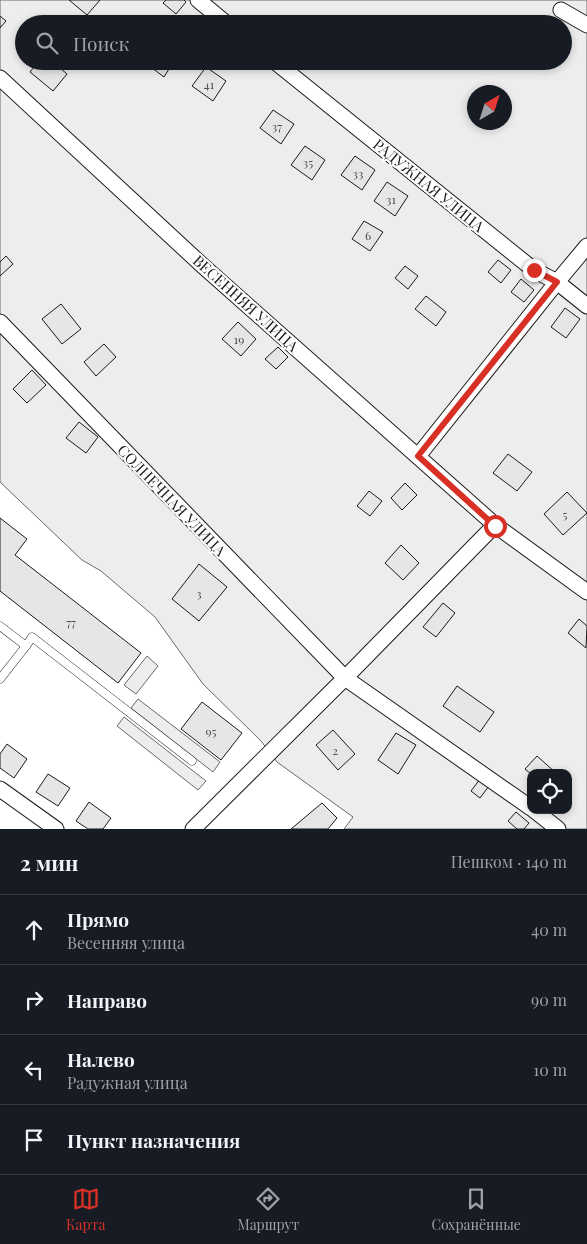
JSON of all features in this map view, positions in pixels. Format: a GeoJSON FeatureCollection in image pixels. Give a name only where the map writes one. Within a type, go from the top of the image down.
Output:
{"type":"FeatureCollection","features":[{"type":"Feature","properties":{"kind":"street"},"geometry":{"type":"LineString","coordinates":[[198,0],[216,15]]}},
{"type":"Feature","properties":{"kind":"street"},"geometry":{"type":"LineString","coordinates":[[561,10],[570,15]]}},
{"type":"Feature","properties":{"kind":"street"},"geometry":{"type":"LineString","coordinates":[[572,16],[587,25]]}},
{"type":"Feature","properties":{"kind":"street","name":"РАДУЖНАЯ УЛИЦА"},"geometry":{"type":"LineString","coordinates":[[285,70],[534,270],[557,282],[587,306]]}},
{"type":"Feature","properties":{"kind":"street","name":"ВЕСЕННЯЯ УЛИЦА"},"geometry":{"type":"LineString","coordinates":[[0,78],[203,266],[495,526],[587,592]]}},
{"type":"Feature","properties":{"kind":"street"},"geometry":{"type":"LineString","coordinates":[[418,456],[587,246]]}},
{"type":"Feature","properties":{"kind":"street","name":"СОЛНЕЧНАЯ УЛИЦА"},"geometry":{"type":"LineString","coordinates":[[0,322],[345,678],[527,805]]}},
{"type":"Feature","properties":{"kind":"street"},"geometry":{"type":"LineString","coordinates":[[193,829],[495,526]]}},
{"type":"Feature","properties":{"kind":"street"},"geometry":{"type":"LineString","coordinates":[[0,789],[56,829]]}},
{"type":"Feature","properties":{"kind":"street","name":"СОЛНЕЧНАЯ УЛИЦА"},"geometry":{"type":"LineString","coordinates":[[538,814],[558,829]]}},
{"type":"Feature","properties":{"kind":"lane"},"geometry":{"type":"LineString","coordinates":[[0,626],[26,646]]}},
{"type":"Feature","properties":{"kind":"lane"},"geometry":{"type":"LineString","coordinates":[[0,679],[32,637],[192,761]]}},
{"type":"Feature","properties":{"kind":"shaded area"},"geometry":{"type":"Polygon","coordinates":[[[0,0],[587,0],[587,829],[344,829],[353,817],[277,762],[261,741],[203,684],[155,617],[101,571],[82,560],[0,482],[0,0]]]}},
{"type":"Feature","properties":{"kind":"shaded area"},"geometry":{"type":"Polygon","coordinates":[[[147,656],[158,666],[136,694],[124,685],[147,656]]]}},
{"type":"Feature","properties":{"kind":"shaded area"},"geometry":{"type":"Polygon","coordinates":[[[138,699],[220,762],[213,772],[131,708],[138,699]]]}},
{"type":"Feature","properties":{"kind":"shaded area"},"geometry":{"type":"Polygon","coordinates":[[[124,717],[206,781],[198,790],[117,726],[124,717]]]}},
{"type":"Feature","properties":{"kind":"building"},"geometry":{"type":"Polygon","coordinates":[[[69,0],[100,0],[87,15],[69,0]]]}},
{"type":"Feature","properties":{"kind":"building"},"geometry":{"type":"Polygon","coordinates":[[[166,0],[184,0],[186,2],[176,14],[163,3],[166,0]]]}},
{"type":"Feature","properties":{"kind":"building"},"geometry":{"type":"Polygon","coordinates":[[[0,16],[6,21],[0,28],[0,16]]]}},
{"type":"Feature","properties":{"kind":"building"},"geometry":{"type":"Polygon","coordinates":[[[32,70],[62,70],[67,74],[53,91],[30,72],[32,70]]]}},
{"type":"Feature","properties":{"kind":"building"},"geometry":{"type":"Polygon","coordinates":[[[155,70],[168,70],[164,77],[155,70]]]}},
{"type":"Feature","properties":{"kind":"building"},"geometry":{"type":"Polygon","coordinates":[[[204,70],[210,70],[226,81],[213,101],[192,86],[204,70]]]}},
{"type":"Feature","properties":{"kind":"building"},"geometry":{"type":"Polygon","coordinates":[[[273,110],[294,124],[281,144],[260,128],[273,110]]]}},
{"type":"Feature","properties":{"kind":"building"},"geometry":{"type":"Polygon","coordinates":[[[305,146],[325,160],[312,180],[291,165],[305,146]]]}},
{"type":"Feature","properties":{"kind":"building"},"geometry":{"type":"Polygon","coordinates":[[[355,156],[375,170],[362,190],[341,175],[355,156]]]}},
{"type":"Feature","properties":{"kind":"building"},"geometry":{"type":"Polygon","coordinates":[[[387,182],[408,196],[395,216],[374,201],[387,182]]]}},
{"type":"Feature","properties":{"kind":"building"},"geometry":{"type":"Polygon","coordinates":[[[364,221],[383,232],[370,251],[352,239],[364,221]]]}},
{"type":"Feature","properties":{"kind":"building"},"geometry":{"type":"Polygon","coordinates":[[[6,256],[13,264],[0,276],[0,262],[6,256]]]}},
{"type":"Feature","properties":{"kind":"building"},"geometry":{"type":"Polygon","coordinates":[[[498,260],[511,270],[501,283],[488,272],[498,260]]]}},
{"type":"Feature","properties":{"kind":"building"},"geometry":{"type":"Polygon","coordinates":[[[405,266],[418,276],[408,289],[395,278],[405,266]]]}},
{"type":"Feature","properties":{"kind":"building"},"geometry":{"type":"Polygon","coordinates":[[[521,279],[534,290],[524,302],[511,292],[521,279]]]}},
{"type":"Feature","properties":{"kind":"building"},"geometry":{"type":"Polygon","coordinates":[[[426,296],[446,312],[436,326],[415,309],[426,296]]]}},
{"type":"Feature","properties":{"kind":"building"},"geometry":{"type":"Polygon","coordinates":[[[61,304],[81,329],[62,344],[42,319],[61,304]]]}},
{"type":"Feature","properties":{"kind":"building"},"geometry":{"type":"Polygon","coordinates":[[[565,308],[580,319],[566,338],[551,327],[565,308]]]}},
{"type":"Feature","properties":{"kind":"building"},"geometry":{"type":"Polygon","coordinates":[[[238,322],[256,339],[241,356],[222,339],[238,322]]]}},
{"type":"Feature","properties":{"kind":"building"},"geometry":{"type":"Polygon","coordinates":[[[104,344],[116,357],[96,376],[84,362],[104,344]]]}},
{"type":"Feature","properties":{"kind":"building"},"geometry":{"type":"Polygon","coordinates":[[[278,347],[288,357],[276,369],[265,359],[278,347]]]}},
{"type":"Feature","properties":{"kind":"building"},"geometry":{"type":"Polygon","coordinates":[[[32,370],[46,385],[27,403],[13,389],[32,370]]]}},
{"type":"Feature","properties":{"kind":"building"},"geometry":{"type":"Polygon","coordinates":[[[79,422],[98,437],[86,453],[66,438],[79,422]]]}},
{"type":"Feature","properties":{"kind":"building"},"geometry":{"type":"Polygon","coordinates":[[[508,454],[532,472],[517,491],[493,473],[508,454]]]}},
{"type":"Feature","properties":{"kind":"building"},"geometry":{"type":"Polygon","coordinates":[[[405,483],[417,495],[402,510],[391,498],[405,483]]]}},
{"type":"Feature","properties":{"kind":"building"},"geometry":{"type":"Polygon","coordinates":[[[369,491],[382,501],[370,516],[357,506],[369,491]]]}},
{"type":"Feature","properties":{"kind":"building"},"geometry":{"type":"Polygon","coordinates":[[[567,492],[587,513],[563,535],[544,514],[567,492]]]}},
{"type":"Feature","properties":{"kind":"building"},"geometry":{"type":"Polygon","coordinates":[[[0,518],[27,539],[15,555],[141,653],[118,683],[0,591],[0,518]]]}},
{"type":"Feature","properties":{"kind":"building"},"geometry":{"type":"Polygon","coordinates":[[[401,545],[419,563],[403,580],[385,563],[401,545]]]}},
{"type":"Feature","properties":{"kind":"building"},"geometry":{"type":"Polygon","coordinates":[[[199,564],[227,587],[199,621],[172,599],[199,564]]]}},
{"type":"Feature","properties":{"kind":"building"},"geometry":{"type":"Polygon","coordinates":[[[443,603],[455,613],[436,637],[423,627],[443,603]]]}},
{"type":"Feature","properties":{"kind":"building"},"geometry":{"type":"Polygon","coordinates":[[[579,619],[587,626],[586,648],[568,633],[579,619]]]}},
{"type":"Feature","properties":{"kind":"building"},"geometry":{"type":"Polygon","coordinates":[[[457,686],[494,712],[480,732],[443,706],[457,686]]]}},
{"type":"Feature","properties":{"kind":"building"},"geometry":{"type":"Polygon","coordinates":[[[202,702],[242,733],[221,760],[181,729],[202,702]]]}},
{"type":"Feature","properties":{"kind":"building"},"geometry":{"type":"Polygon","coordinates":[[[333,730],[355,754],[338,770],[316,745],[333,730]]]}},
{"type":"Feature","properties":{"kind":"building"},"geometry":{"type":"Polygon","coordinates":[[[396,733],[416,745],[398,774],[378,760],[396,733]]]}},
{"type":"Feature","properties":{"kind":"building"},"geometry":{"type":"Polygon","coordinates":[[[7,744],[27,759],[14,778],[0,768],[0,754],[7,744]]]}},
{"type":"Feature","properties":{"kind":"building"},"geometry":{"type":"Polygon","coordinates":[[[537,756],[552,769],[527,769],[527,771],[525,769],[537,756]]]}},
{"type":"Feature","properties":{"kind":"building"},"geometry":{"type":"Polygon","coordinates":[[[48,774],[70,788],[58,806],[36,792],[48,774]]]}},
{"type":"Feature","properties":{"kind":"building"},"geometry":{"type":"Polygon","coordinates":[[[480,779],[489,786],[480,798],[471,791],[480,779]]]}},
{"type":"Feature","properties":{"kind":"building"},"geometry":{"type":"Polygon","coordinates":[[[89,802],[111,818],[103,829],[88,829],[76,821],[89,802]]]}},
{"type":"Feature","properties":{"kind":"building"},"geometry":{"type":"Polygon","coordinates":[[[322,803],[337,818],[328,829],[291,829],[322,803]]]}},
{"type":"Feature","properties":{"kind":"building"},"geometry":{"type":"Polygon","coordinates":[[[516,812],[529,823],[524,829],[517,829],[508,821],[516,812]]]}},
{"type":"Feature","properties":{"kind":"route"},"geometry":{"type":"LineString","coordinates":[[495,526],[418,456],[557,282],[534,270]]}}]}
